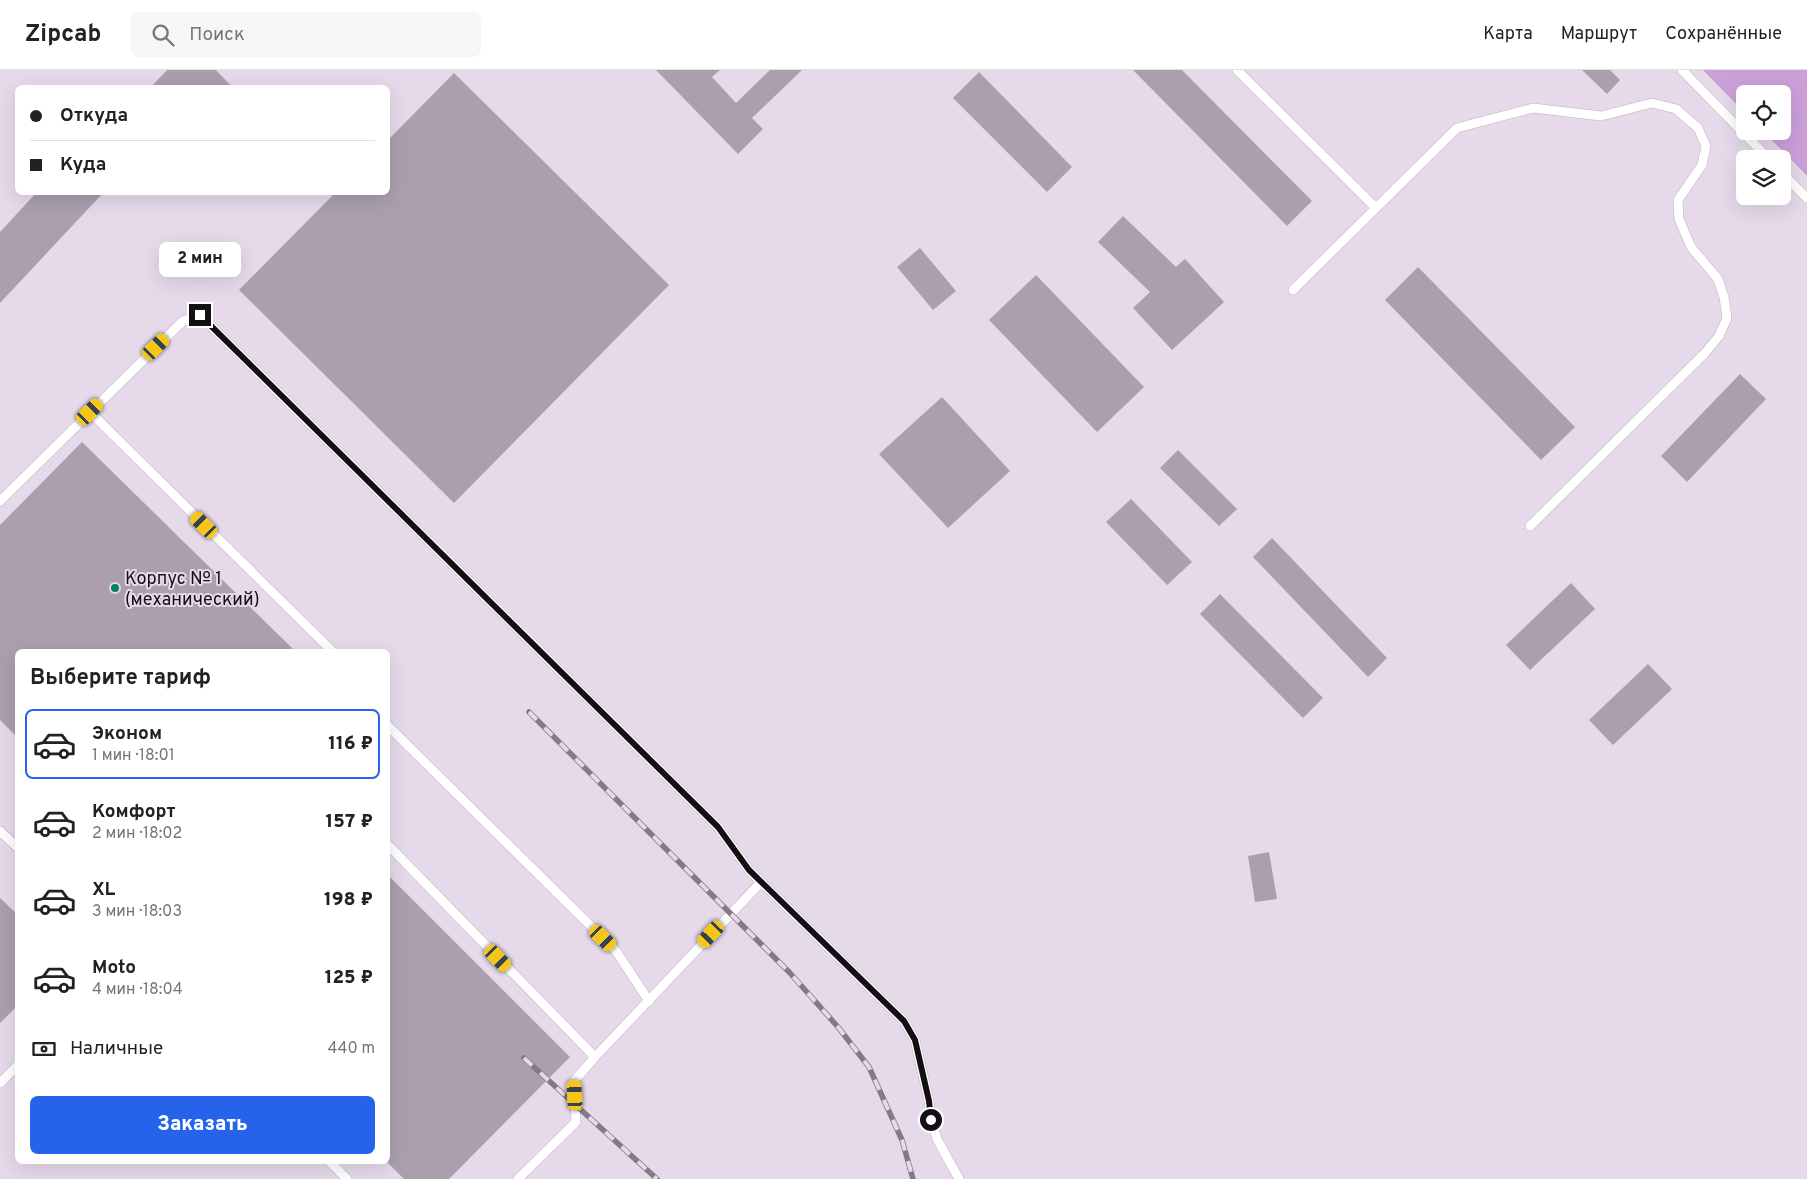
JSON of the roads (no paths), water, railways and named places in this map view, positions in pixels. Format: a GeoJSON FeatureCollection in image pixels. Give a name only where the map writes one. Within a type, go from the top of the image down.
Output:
{"type":"FeatureCollection","features":[{"type":"Feature","properties":{"kind":"lane"},"geometry":{"type":"LineString","coordinates":[[1237,70],[1376,208]]}},
{"type":"Feature","properties":{"kind":"lane"},"geometry":{"type":"LineString","coordinates":[[1682,70],[1760,150]]}},
{"type":"Feature","properties":{"kind":"lane"},"geometry":{"type":"LineString","coordinates":[[1293,290],[1457,128],[1533,108],[1601,116],[1652,103],[1676,109],[1698,128],[1706,146],[1702,165],[1678,200],[1679,219],[1691,247],[1718,279],[1724,297],[1727,318],[1719,336],[1705,353],[1530,526]]}},
{"type":"Feature","properties":{"kind":"lane"},"geometry":{"type":"LineString","coordinates":[[1791,182],[1807,198]]}},
{"type":"Feature","properties":{"kind":"lane"},"geometry":{"type":"LineString","coordinates":[[0,501],[183,321],[200,315],[718,827],[742,861],[761,882],[904,1021],[915,1040],[929,1101],[931,1120],[937,1139],[959,1179]]}},
{"type":"Feature","properties":{"kind":"lane"},"geometry":{"type":"LineString","coordinates":[[90,412],[330,649]]}},
{"type":"Feature","properties":{"kind":"lane"},"geometry":{"type":"LineString","coordinates":[[390,728],[616,951],[649,1001]]}},
{"type":"Feature","properties":{"kind":"lane"},"geometry":{"type":"LineString","coordinates":[[0,831],[15,845]]}},
{"type":"Feature","properties":{"kind":"lane"},"geometry":{"type":"LineString","coordinates":[[390,846],[595,1057]]}},
{"type":"Feature","properties":{"kind":"lane"},"geometry":{"type":"LineString","coordinates":[[518,1179],[576,1122],[574,1082],[595,1057],[761,882]]}},
{"type":"Feature","properties":{"kind":"lane"},"geometry":{"type":"LineString","coordinates":[[0,1084],[15,1068]]}},
{"type":"Feature","properties":{"kind":"lane"},"geometry":{"type":"LineString","coordinates":[[332,1164],[347,1179]]}},
{"type":"Feature","properties":{"kind":"railway"},"geometry":{"type":"LineString","coordinates":[[529,712],[790,973],[838,1027],[869,1067],[902,1140],[913,1179]]}},
{"type":"Feature","properties":{"kind":"railway"},"geometry":{"type":"LineString","coordinates":[[524,1058],[657,1179]]}},
{"type":"Feature","properties":{"kind":"place","name":"Корпус № 1 (механический)"},"geometry":{"type":"Point","coordinates":[115,588]}}]}
